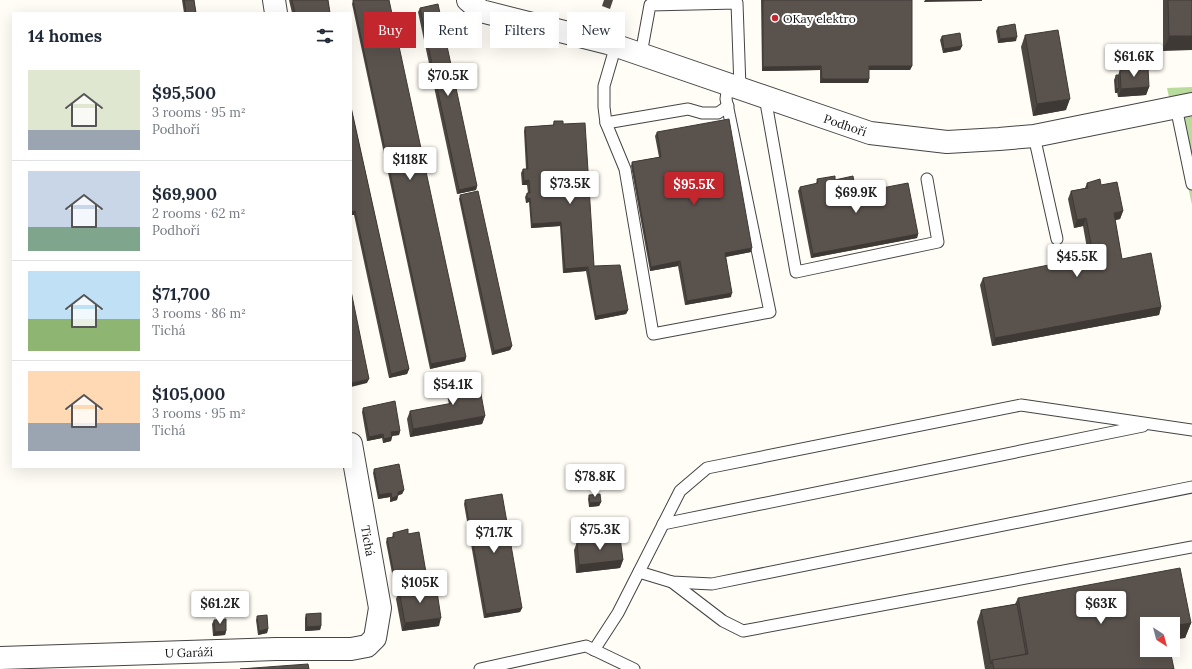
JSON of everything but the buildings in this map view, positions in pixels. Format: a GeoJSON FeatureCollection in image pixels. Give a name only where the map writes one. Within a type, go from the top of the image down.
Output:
{"type":"FeatureCollection","features":[{"type":"Feature","properties":{"kind":"street"},"geometry":{"type":"LineString","coordinates":[[274,0],[276,12]]}},
{"type":"Feature","properties":{"kind":"street","name":"Podhoří"},"geometry":{"type":"LineString","coordinates":[[468,0],[481,11],[508,9],[567,29]]}},
{"type":"Feature","properties":{"kind":"street","name":"Podhoří"},"geometry":{"type":"LineString","coordinates":[[624,48],[870,133],[947,142],[1034,136],[1184,105]]}},
{"type":"Feature","properties":{"kind":"street","name":"Tichá"},"geometry":{"type":"LineString","coordinates":[[352,450],[380,608],[375,638]]}},
{"type":"Feature","properties":{"kind":"street","name":"U Garáží"},"geometry":{"type":"LineString","coordinates":[[0,658],[276,649],[351,649],[366,646],[375,638]]}},
{"type":"Feature","properties":{"kind":"lane"},"geometry":{"type":"LineString","coordinates":[[615,48],[604,86],[606,123],[625,169],[653,334],[770,312],[726,98],[734,86],[737,3],[650,5],[641,54]]}},
{"type":"Feature","properties":{"kind":"lane"},"geometry":{"type":"LineString","coordinates":[[764,96],[796,272],[938,242],[927,179]]}},
{"type":"Feature","properties":{"kind":"lane"},"geometry":{"type":"LineString","coordinates":[[1184,105],[1192,184]]}},
{"type":"Feature","properties":{"kind":"lane"},"geometry":{"type":"LineString","coordinates":[[606,123],[688,109],[702,113],[718,113],[728,106]]}},
{"type":"Feature","properties":{"kind":"lane"},"geometry":{"type":"LineString","coordinates":[[1034,136],[1057,239]]}},
{"type":"Feature","properties":{"kind":"lane"},"geometry":{"type":"LineString","coordinates":[[594,650],[618,613],[680,491],[707,468],[1021,405],[1192,430]]}},
{"type":"Feature","properties":{"kind":"lane"},"geometry":{"type":"LineString","coordinates":[[663,524],[1151,424]]}},
{"type":"Feature","properties":{"kind":"lane"},"geometry":{"type":"LineString","coordinates":[[639,572],[672,582],[712,584],[1192,487]]}},
{"type":"Feature","properties":{"kind":"lane"},"geometry":{"type":"LineString","coordinates":[[672,582],[723,621],[743,631],[1192,547]]}},
{"type":"Feature","properties":{"kind":"lane"},"geometry":{"type":"LineString","coordinates":[[480,669],[586,646],[629,668]]}},
{"type":"Feature","properties":{"kind":"green space"},"geometry":{"type":"Polygon","coordinates":[[[1192,87],[1192,205],[1167,88],[1192,87]]]}},
{"type":"Feature","properties":{"kind":"place","name":"OKay elektro"},"geometry":{"type":"Point","coordinates":[775,18]}}]}
